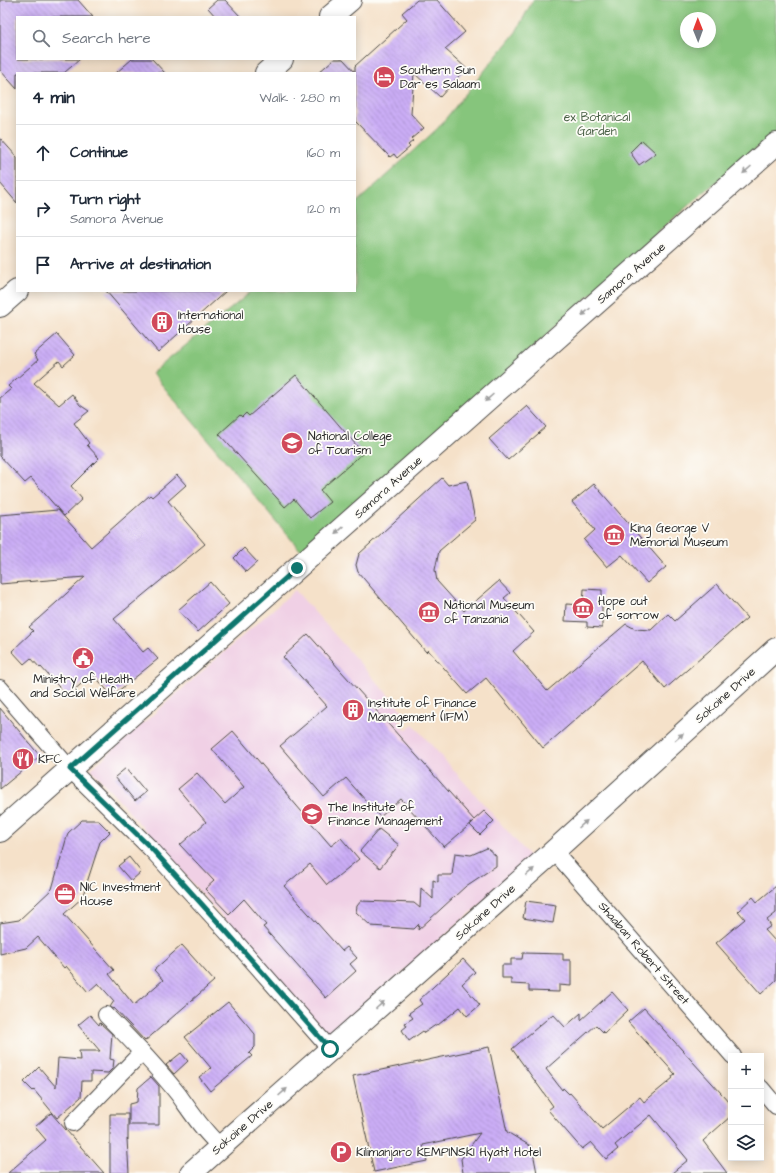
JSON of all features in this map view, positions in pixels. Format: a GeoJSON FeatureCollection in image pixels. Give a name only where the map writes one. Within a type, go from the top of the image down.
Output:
{"type":"FeatureCollection","features":[{"type":"Feature","properties":{"kind":"street"},"geometry":{"type":"LineString","coordinates":[[331,16],[350,0]]}},
{"type":"Feature","properties":{"kind":"street"},"geometry":{"type":"LineString","coordinates":[[267,72],[281,60]]}},
{"type":"Feature","properties":{"kind":"street","name":"Samora Avenue"},"geometry":{"type":"LineString","coordinates":[[0,831],[776,144]]}},
{"type":"Feature","properties":{"kind":"street"},"geometry":{"type":"LineString","coordinates":[[0,306],[16,292]]}},
{"type":"Feature","properties":{"kind":"street","name":"Sokoine Drive"},"geometry":{"type":"LineString","coordinates":[[191,1173],[554,850],[776,649]]}},
{"type":"Feature","properties":{"kind":"street"},"geometry":{"type":"LineString","coordinates":[[0,688],[70,769],[152,849],[330,1049]]}},
{"type":"Feature","properties":{"kind":"street","name":"Shaaban Robert Street"},"geometry":{"type":"LineString","coordinates":[[554,850],[730,1053]]}},
{"type":"Feature","properties":{"kind":"street"},"geometry":{"type":"LineString","coordinates":[[106,1015],[142,1052],[220,1146]]}},
{"type":"Feature","properties":{"kind":"street"},"geometry":{"type":"LineString","coordinates":[[73,1123],[142,1052]]}},
{"type":"Feature","properties":{"kind":"street"},"geometry":{"type":"LineString","coordinates":[[762,1089],[776,1106]]}},
{"type":"Feature","properties":{"kind":"shaded area","name":"The Institute of Finance Management"},"geometry":{"type":"Polygon","coordinates":[[[295,590],[406,715],[399,722],[406,730],[413,724],[532,859],[329,1037],[91,769],[295,590]]]}},
{"type":"Feature","properties":{"kind":"green space","name":"ex Botanical Garden"},"geometry":{"type":"Polygon","coordinates":[[[533,0],[776,0],[776,132],[677,215],[306,557],[152,373],[251,292],[356,292],[356,203],[438,128],[516,32],[533,0]]]}},
{"type":"Feature","properties":{"kind":"building"},"geometry":{"type":"Polygon","coordinates":[[[0,0],[78,0],[92,16],[16,16],[16,60],[79,60],[65,72],[16,72],[16,88],[0,70],[0,0]]]}},
{"type":"Feature","properties":{"kind":"building"},"geometry":{"type":"Polygon","coordinates":[[[217,0],[225,0],[240,16],[215,16],[208,8],[217,0]]]}},
{"type":"Feature","properties":{"kind":"building","name":"Southern Sun Dar es Salaam"},"geometry":{"type":"Polygon","coordinates":[[[417,0],[437,0],[465,32],[445,49],[466,68],[440,97],[414,73],[411,114],[424,128],[411,139],[413,141],[408,145],[410,147],[397,158],[394,154],[390,157],[356,122],[355,66],[407,19],[402,13],[417,0]]]}},
{"type":"Feature","properties":{"kind":"building"},"geometry":{"type":"Polygon","coordinates":[[[131,60],[153,60],[164,72],[117,72],[131,60]]]}},
{"type":"Feature","properties":{"kind":"building","name":"Southern Sun Dar es Salaam"},"geometry":{"type":"Polygon","coordinates":[[[333,60],[344,60],[355,72],[319,72],[333,60]]]}},
{"type":"Feature","properties":{"kind":"building"},"geometry":{"type":"Polygon","coordinates":[[[0,138],[16,156],[16,202],[0,183],[0,138]]]}},
{"type":"Feature","properties":{"kind":"building"},"geometry":{"type":"Polygon","coordinates":[[[642,140],[656,153],[639,165],[630,152],[642,140]]]}},
{"type":"Feature","properties":{"kind":"building","name":"International House"},"geometry":{"type":"Polygon","coordinates":[[[107,292],[225,292],[158,352],[107,292]]]}},
{"type":"Feature","properties":{"kind":"building"},"geometry":{"type":"Polygon","coordinates":[[[57,334],[75,355],[63,366],[59,361],[34,383],[59,405],[72,394],[80,405],[89,411],[74,423],[89,443],[87,445],[99,458],[71,486],[82,499],[64,516],[31,478],[25,483],[0,456],[0,398],[11,389],[8,386],[38,360],[34,354],[57,334]]]}},
{"type":"Feature","properties":{"kind":"building","name":"National College of Tourism"},"geometry":{"type":"Polygon","coordinates":[[[296,375],[363,453],[320,490],[330,502],[310,518],[294,499],[285,507],[219,434],[240,415],[242,417],[246,413],[249,416],[296,375]]]}},
{"type":"Feature","properties":{"kind":"building"},"geometry":{"type":"Polygon","coordinates":[[[527,406],[546,427],[508,460],[489,439],[527,406]]]}},
{"type":"Feature","properties":{"kind":"building"},"geometry":{"type":"Polygon","coordinates":[[[177,475],[186,485],[168,501],[205,544],[114,619],[143,652],[148,648],[158,659],[112,696],[93,674],[67,696],[31,658],[24,664],[12,651],[33,631],[29,627],[85,577],[0,584],[0,515],[58,510],[91,547],[150,495],[152,497],[177,475]]]}},
{"type":"Feature","properties":{"kind":"building","name":"National Museum of Tanzania"},"geometry":{"type":"Polygon","coordinates":[[[442,478],[448,485],[467,481],[475,520],[439,551],[435,570],[437,581],[464,611],[499,581],[510,593],[504,598],[534,632],[513,651],[547,691],[626,624],[635,629],[651,630],[668,614],[675,621],[717,584],[747,618],[665,689],[642,661],[543,748],[486,678],[467,694],[428,650],[426,652],[358,572],[356,565],[359,554],[442,478]]]}},
{"type":"Feature","properties":{"kind":"building","name":"King George V Memorial Museum"},"geometry":{"type":"Polygon","coordinates":[[[594,484],[666,567],[647,583],[622,555],[607,567],[584,540],[595,530],[572,502],[594,484]]]}},
{"type":"Feature","properties":{"kind":"building"},"geometry":{"type":"Polygon","coordinates":[[[244,548],[257,562],[246,572],[234,558],[244,548]]]}},
{"type":"Feature","properties":{"kind":"building"},"geometry":{"type":"Polygon","coordinates":[[[210,582],[229,604],[198,632],[178,610],[210,582]]]}},
{"type":"Feature","properties":{"kind":"building","name":"Hope out of sorrow"},"geometry":{"type":"Polygon","coordinates":[[[584,589],[602,590],[602,628],[587,627],[587,622],[565,621],[566,604],[583,605],[584,589]]]}},
{"type":"Feature","properties":{"kind":"building","name":"Institute of Finance Management (IFM)"},"geometry":{"type":"Polygon","coordinates":[[[308,634],[474,820],[484,811],[494,821],[480,835],[470,825],[474,821],[444,847],[401,799],[380,817],[346,778],[324,797],[280,746],[327,706],[283,657],[308,634]]]}},
{"type":"Feature","properties":{"kind":"building"},"geometry":{"type":"Polygon","coordinates":[[[0,708],[40,756],[0,789],[0,708]]]}},
{"type":"Feature","properties":{"kind":"building"},"geometry":{"type":"Polygon","coordinates":[[[233,731],[331,846],[341,838],[359,859],[327,885],[310,864],[284,886],[342,951],[347,947],[357,958],[350,964],[356,971],[326,998],[263,927],[266,925],[244,899],[229,914],[205,889],[214,881],[180,845],[206,822],[178,789],[197,773],[225,804],[244,787],[212,749],[233,731]]]}},
{"type":"Feature","properties":{"kind":"building"},"geometry":{"type":"Polygon","coordinates":[[[126,768],[146,792],[135,801],[115,777],[126,768]]]}},
{"type":"Feature","properties":{"kind":"building"},"geometry":{"type":"Polygon","coordinates":[[[82,820],[98,820],[110,832],[100,842],[82,898],[64,914],[114,970],[109,974],[134,1005],[163,980],[154,970],[182,945],[214,981],[145,1041],[114,1008],[110,1007],[114,1001],[98,983],[88,992],[66,966],[64,968],[38,937],[26,948],[0,954],[0,923],[19,920],[52,889],[68,833],[82,820]]]}},
{"type":"Feature","properties":{"kind":"building"},"geometry":{"type":"Polygon","coordinates":[[[379,829],[399,845],[380,868],[360,851],[379,829]]]}},
{"type":"Feature","properties":{"kind":"building"},"geometry":{"type":"Polygon","coordinates":[[[487,848],[496,856],[496,866],[466,886],[418,930],[419,924],[414,929],[371,926],[356,912],[357,906],[361,901],[414,903],[420,908],[421,888],[433,899],[433,880],[438,882],[438,875],[452,875],[455,853],[471,855],[487,848]]]}},
{"type":"Feature","properties":{"kind":"building"},"geometry":{"type":"Polygon","coordinates":[[[129,857],[141,872],[131,881],[118,866],[129,857]]]}},
{"type":"Feature","properties":{"kind":"building"},"geometry":{"type":"Polygon","coordinates":[[[776,886],[776,913],[767,920],[771,926],[765,930],[776,942],[776,980],[761,994],[716,943],[745,919],[738,911],[753,897],[757,902],[776,886]]]}},
{"type":"Feature","properties":{"kind":"building"},"geometry":{"type":"Polygon","coordinates":[[[526,901],[556,905],[553,923],[523,918],[526,901]]]}},
{"type":"Feature","properties":{"kind":"building"},"geometry":{"type":"Polygon","coordinates":[[[523,953],[563,954],[563,960],[571,960],[571,986],[559,985],[559,992],[529,991],[529,985],[511,984],[511,978],[502,978],[502,965],[511,965],[511,959],[522,959],[523,953]]]}},
{"type":"Feature","properties":{"kind":"building"},"geometry":{"type":"Polygon","coordinates":[[[463,959],[475,972],[462,984],[480,1005],[467,1016],[460,1007],[438,1025],[437,1024],[424,1033],[423,1031],[409,1041],[402,1030],[407,1026],[405,1023],[413,1018],[409,1013],[422,1004],[419,1000],[463,959]]]}},
{"type":"Feature","properties":{"kind":"building"},"geometry":{"type":"Polygon","coordinates":[[[612,992],[628,1010],[604,1033],[596,1025],[546,1069],[562,1090],[563,1088],[569,1094],[570,1093],[602,1129],[640,1097],[644,1102],[673,1078],[672,1076],[675,1074],[628,1022],[644,1008],[728,1101],[728,1119],[703,1141],[727,1173],[672,1173],[688,1160],[651,1115],[615,1145],[618,1149],[606,1159],[591,1142],[582,1149],[548,1110],[553,1106],[512,1049],[553,1014],[565,1027],[581,1013],[581,1020],[612,992]]]}},
{"type":"Feature","properties":{"kind":"building"},"geometry":{"type":"Polygon","coordinates":[[[228,1002],[255,1034],[255,1047],[249,1053],[252,1056],[210,1091],[199,1077],[211,1068],[185,1037],[228,1002]]]}},
{"type":"Feature","properties":{"kind":"building"},"geometry":{"type":"Polygon","coordinates":[[[90,1015],[99,1025],[100,1023],[112,1034],[110,1059],[114,1060],[113,1068],[108,1073],[91,1072],[91,1081],[82,1081],[81,1097],[57,1118],[34,1090],[33,1091],[24,1082],[39,1067],[56,1087],[58,1058],[80,1060],[79,1051],[100,1051],[78,1025],[90,1015]]]}},
{"type":"Feature","properties":{"kind":"building"},"geometry":{"type":"Polygon","coordinates":[[[489,1047],[507,1132],[532,1147],[537,1173],[463,1173],[461,1159],[480,1133],[423,1145],[427,1161],[374,1172],[353,1076],[489,1047]]]}},
{"type":"Feature","properties":{"kind":"building"},"geometry":{"type":"Polygon","coordinates":[[[181,1053],[188,1061],[174,1074],[166,1065],[181,1053]]]}},
{"type":"Feature","properties":{"kind":"building"},"geometry":{"type":"Polygon","coordinates":[[[151,1077],[159,1086],[159,1125],[129,1125],[129,1104],[137,1102],[138,1088],[151,1077]]]}},
{"type":"Feature","properties":{"kind":"building"},"geometry":{"type":"Polygon","coordinates":[[[51,1113],[104,1173],[8,1173],[46,1140],[35,1127],[51,1113]]]}},
{"type":"Feature","properties":{"kind":"building"},"geometry":{"type":"Polygon","coordinates":[[[110,1114],[128,1114],[128,1140],[127,1139],[129,1173],[110,1173],[110,1114]]]}},
{"type":"Feature","properties":{"kind":"place","name":"Southern Sun Dar es Salaam"},"geometry":{"type":"Point","coordinates":[384,77]}},
{"type":"Feature","properties":{"kind":"place","name":"International House"},"geometry":{"type":"Point","coordinates":[162,322]}},
{"type":"Feature","properties":{"kind":"place","name":"National College of Tourism"},"geometry":{"type":"Point","coordinates":[292,443]}},
{"type":"Feature","properties":{"kind":"place","name":"King George V Memorial Museum"},"geometry":{"type":"Point","coordinates":[614,535]}},
{"type":"Feature","properties":{"kind":"place","name":"Hope out of sorrow"},"geometry":{"type":"Point","coordinates":[583,608]}},
{"type":"Feature","properties":{"kind":"place","name":"National Museum of Tanzania"},"geometry":{"type":"Point","coordinates":[429,612]}},
{"type":"Feature","properties":{"kind":"place","name":"Ministry of Health and Social Welfare"},"geometry":{"type":"Point","coordinates":[83,658]}},
{"type":"Feature","properties":{"kind":"place","name":"Institute of Finance Management (IFM)"},"geometry":{"type":"Point","coordinates":[353,710]}},
{"type":"Feature","properties":{"kind":"place","name":"KFC"},"geometry":{"type":"Point","coordinates":[23,759]}},
{"type":"Feature","properties":{"kind":"place","name":"The Institute of Finance Management"},"geometry":{"type":"Point","coordinates":[312,814]}},
{"type":"Feature","properties":{"kind":"place","name":"NIC Investment House"},"geometry":{"type":"Point","coordinates":[65,894]}},
{"type":"Feature","properties":{"kind":"place","name":"Kilimanjaro KEMPINSKI Hyatt Hotel"},"geometry":{"type":"Point","coordinates":[341,1152]}},
{"type":"Feature","properties":{"kind":"route"},"geometry":{"type":"LineString","coordinates":[[297,568],[70,769],[152,849],[330,1049]]}}]}
